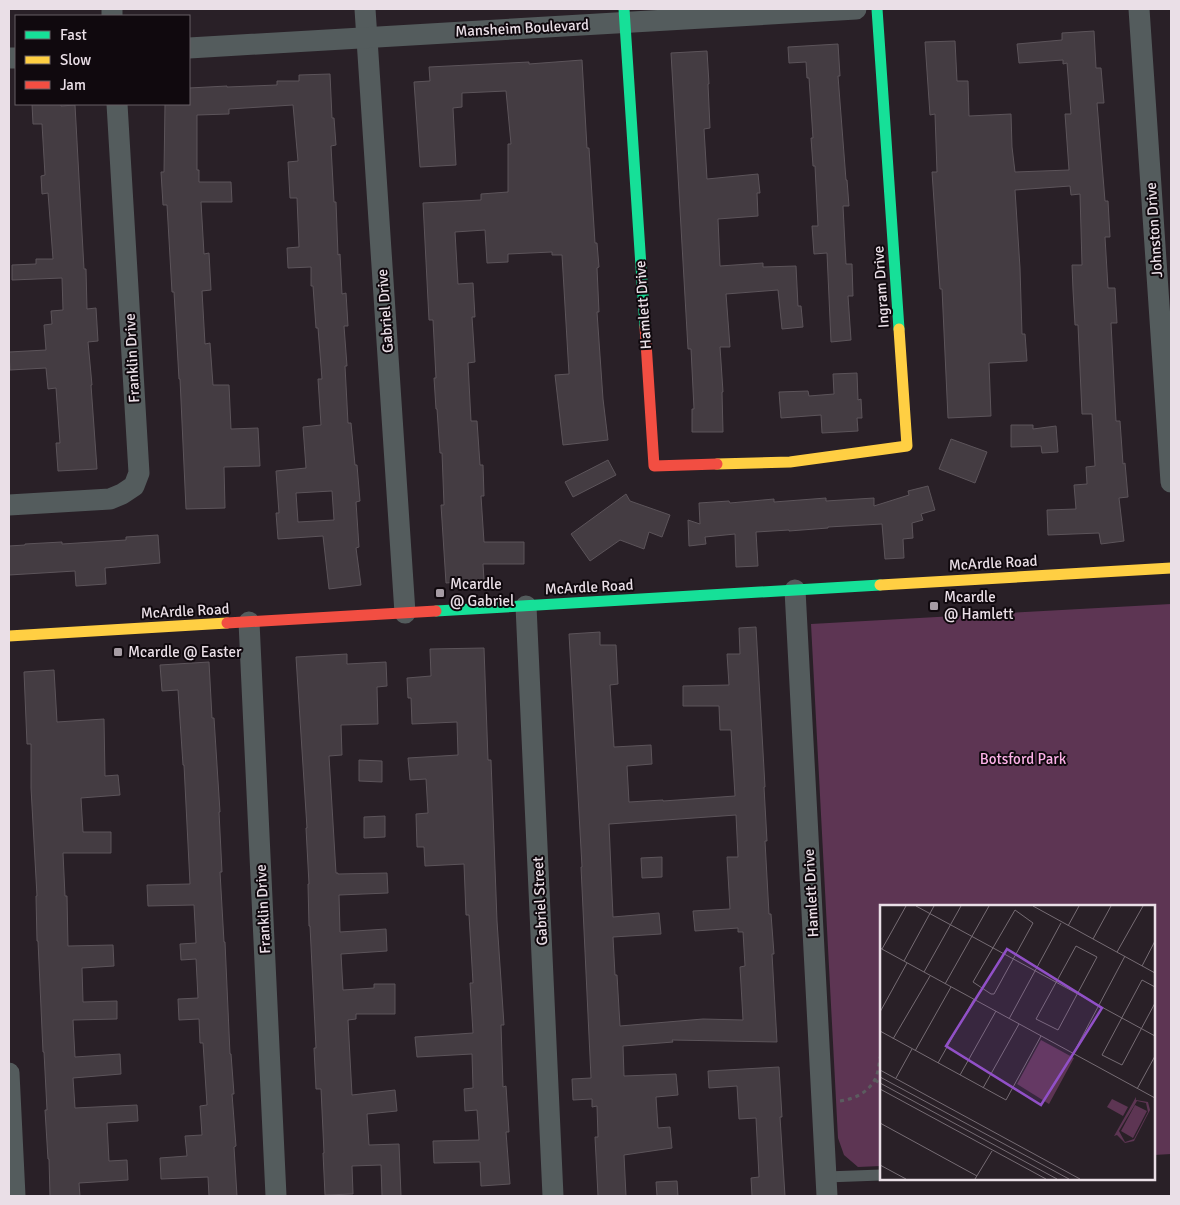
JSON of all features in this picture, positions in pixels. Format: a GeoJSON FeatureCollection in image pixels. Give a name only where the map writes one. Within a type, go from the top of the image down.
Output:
{"type":"FeatureCollection","features":[{"type":"Feature","properties":{"kind":"main road","name":"Ingram Drive"},"geometry":{"type":"LineString","coordinates":[[790,462],[907,446],[877,9]]}},
{"type":"Feature","properties":{"kind":"main road","name":"Hamlett Drive"},"geometry":{"type":"LineString","coordinates":[[624,16],[654,466],[790,462]]}},
{"type":"Feature","properties":{"kind":"main road","name":"McArdle Road"},"geometry":{"type":"LineString","coordinates":[[9,636],[1171,568]]}},
{"type":"Feature","properties":{"kind":"street","name":"Gabriel Drive"},"geometry":{"type":"LineString","coordinates":[[365,9],[405,613]]}},
{"type":"Feature","properties":{"kind":"street","name":"Mansheim Boulevard"},"geometry":{"type":"LineString","coordinates":[[190,48],[366,38],[624,16],[856,9]]}},
{"type":"Feature","properties":{"kind":"street","name":"Johnston Drive"},"geometry":{"type":"LineString","coordinates":[[1139,9],[1171,482]]}},
{"type":"Feature","properties":{"kind":"street","name":"Franklin Drive"},"geometry":{"type":"LineString","coordinates":[[10,505],[110,498],[122,494],[134,486],[139,473],[117,105]]}},
{"type":"Feature","properties":{"kind":"street","name":"Hamlett Drive"},"geometry":{"type":"LineString","coordinates":[[795,590],[827,1187]]}},
{"type":"Feature","properties":{"kind":"street","name":"Gabriel Street"},"geometry":{"type":"LineString","coordinates":[[526,606],[553,1196]]}},
{"type":"Feature","properties":{"kind":"street","name":"Franklin Drive"},"geometry":{"type":"LineString","coordinates":[[249,622],[276,1196]]}},
{"type":"Feature","properties":{"kind":"street"},"geometry":{"type":"LineString","coordinates":[[9,1073],[15,1196]]}},
{"type":"Feature","properties":{"kind":"lane"},"geometry":{"type":"LineString","coordinates":[[827,1187],[880,1175]]}},
{"type":"Feature","properties":{"kind":"path"},"geometry":{"type":"LineString","coordinates":[[822,1103],[854,1098],[865,1092],[876,1080],[880,1057]]}},
{"type":"Feature","properties":{"kind":"path"},"geometry":{"type":"LineString","coordinates":[[876,1080],[880,1083]]}},
{"type":"Feature","properties":{"kind":"green space","name":"Botsford Park"},"geometry":{"type":"Polygon","coordinates":[[[1171,604],[1171,1154],[1155,1155],[1155,905],[880,905],[880,1166],[858,1167],[844,1155],[838,1138],[811,624],[1171,604]]]}},
{"type":"Feature","properties":{"kind":"building"},"geometry":{"type":"Polygon","coordinates":[[[1094,31],[1096,68],[1101,68],[1104,103],[1097,103],[1105,201],[1108,201],[1110,237],[1105,237],[1108,288],[1115,288],[1117,323],[1111,323],[1116,421],[1120,421],[1123,464],[1125,463],[1128,497],[1119,498],[1124,541],[1101,544],[1099,533],[1048,535],[1047,510],[1076,509],[1074,485],[1087,484],[1086,467],[1095,466],[1092,414],[1082,414],[1078,325],[1075,325],[1073,290],[1072,265],[1082,265],[1080,194],[1071,195],[1070,186],[1015,190],[1022,334],[1025,334],[1027,361],[989,363],[991,416],[948,418],[942,289],[940,289],[932,172],[937,172],[935,114],[930,115],[925,42],[955,41],[957,81],[968,81],[969,116],[1011,114],[1015,172],[1069,170],[1065,114],[1071,114],[1067,63],[1063,64],[1063,60],[1019,63],[1017,44],[1062,40],[1062,33],[1094,31]]]}},
{"type":"Feature","properties":{"kind":"building"},"geometry":{"type":"Polygon","coordinates":[[[838,44],[840,76],[838,76],[849,206],[843,206],[846,264],[852,264],[853,296],[848,296],[851,340],[831,342],[827,253],[814,254],[812,226],[818,226],[815,166],[813,166],[811,138],[813,138],[809,78],[807,78],[806,62],[789,63],[788,47],[838,44]]]}},
{"type":"Feature","properties":{"kind":"building"},"geometry":{"type":"Polygon","coordinates":[[[707,51],[710,128],[704,129],[707,179],[758,174],[760,193],[757,193],[758,216],[718,219],[720,266],[763,263],[763,267],[796,266],[798,306],[801,306],[803,327],[782,329],[778,290],[726,294],[730,347],[720,347],[723,432],[692,432],[692,409],[694,409],[691,349],[688,349],[671,53],[707,51]]]}},
{"type":"Feature","properties":{"kind":"building"},"geometry":{"type":"Polygon","coordinates":[[[582,60],[587,148],[589,148],[595,243],[597,243],[599,267],[597,268],[599,312],[597,312],[608,440],[563,445],[555,375],[569,374],[562,255],[552,255],[552,252],[508,254],[508,262],[487,263],[485,230],[455,232],[458,284],[473,283],[475,317],[472,317],[475,362],[468,363],[471,421],[477,421],[480,465],[483,465],[484,496],[481,496],[484,542],[524,542],[524,564],[483,564],[484,580],[446,583],[441,505],[444,505],[442,453],[440,453],[436,409],[433,320],[429,320],[423,203],[481,200],[481,194],[508,192],[508,144],[511,144],[506,91],[462,93],[462,107],[453,108],[456,165],[420,167],[414,82],[430,81],[429,67],[529,62],[529,64],[582,60]]]}},
{"type":"Feature","properties":{"kind":"building"},"geometry":{"type":"Polygon","coordinates":[[[330,74],[332,118],[334,118],[336,145],[331,146],[334,202],[336,202],[342,294],[346,293],[348,326],[344,326],[348,423],[351,423],[360,501],[356,502],[359,547],[356,548],[361,585],[329,589],[323,536],[278,539],[276,513],[279,513],[276,471],[306,468],[303,427],[321,425],[318,379],[322,379],[318,328],[316,328],[313,286],[311,286],[311,267],[288,268],[287,248],[299,247],[297,198],[290,198],[288,162],[298,161],[293,105],[229,109],[229,114],[197,115],[197,170],[199,170],[199,182],[231,182],[232,202],[201,202],[204,254],[209,253],[211,290],[202,291],[205,344],[210,343],[213,385],[229,385],[231,429],[258,428],[260,466],[224,467],[225,508],[186,509],[174,292],[172,292],[167,205],[163,205],[161,172],[164,172],[165,105],[190,105],[190,88],[277,85],[277,81],[299,81],[299,75],[330,74]],[[332,491],[296,493],[298,522],[334,520],[332,491]]]}},
{"type":"Feature","properties":{"kind":"building"},"geometry":{"type":"Polygon","coordinates":[[[32,105],[75,105],[87,309],[96,308],[98,341],[88,342],[97,469],[58,471],[56,443],[60,443],[56,388],[48,389],[46,368],[10,370],[9,352],[46,350],[44,325],[52,324],[51,311],[63,310],[62,278],[12,280],[12,265],[36,264],[36,259],[53,259],[48,193],[42,194],[41,176],[45,175],[42,124],[33,124],[32,105]]]}},
{"type":"Feature","properties":{"kind":"building"},"geometry":{"type":"Polygon","coordinates":[[[857,373],[858,400],[861,399],[862,418],[857,418],[858,431],[822,433],[821,415],[781,418],[779,392],[808,391],[809,396],[834,394],[833,374],[857,373]]]}},
{"type":"Feature","properties":{"kind":"building"},"geometry":{"type":"Polygon","coordinates":[[[1011,425],[1033,425],[1033,429],[1056,426],[1058,452],[1042,453],[1041,446],[1011,447],[1011,425]]]}},
{"type":"Feature","properties":{"kind":"building"},"geometry":{"type":"Polygon","coordinates":[[[951,439],[987,452],[975,483],[939,469],[951,439]]]}},
{"type":"Feature","properties":{"kind":"building"},"geometry":{"type":"Polygon","coordinates":[[[608,460],[616,475],[573,497],[565,482],[608,460]]]}},
{"type":"Feature","properties":{"kind":"building"},"geometry":{"type":"Polygon","coordinates":[[[928,486],[935,510],[921,514],[923,520],[912,523],[913,538],[903,539],[904,558],[885,559],[882,524],[756,532],[758,566],[736,567],[735,534],[705,537],[706,544],[689,546],[688,520],[700,524],[699,503],[729,501],[730,503],[774,499],[774,502],[826,498],[826,501],[874,498],[874,506],[909,495],[908,491],[928,486]]]}},
{"type":"Feature","properties":{"kind":"building"},"geometry":{"type":"Polygon","coordinates":[[[626,494],[630,501],[670,515],[662,537],[649,532],[644,549],[620,540],[590,561],[571,534],[626,494]]]}},
{"type":"Feature","properties":{"kind":"building"},"geometry":{"type":"Polygon","coordinates":[[[158,535],[160,563],[105,568],[106,584],[76,586],[75,571],[9,575],[9,546],[126,540],[126,537],[158,535]]]}},
{"type":"Feature","properties":{"kind":"building"},"geometry":{"type":"Polygon","coordinates":[[[756,627],[765,787],[767,841],[765,841],[769,914],[771,914],[774,954],[772,954],[777,1042],[672,1040],[673,1042],[623,1046],[624,1076],[676,1074],[678,1095],[656,1097],[658,1128],[670,1127],[672,1148],[624,1155],[626,1196],[598,1196],[595,1137],[598,1137],[597,1106],[592,1107],[592,1099],[573,1100],[572,1079],[591,1078],[569,634],[600,632],[600,645],[616,645],[618,684],[610,685],[614,747],[651,745],[652,764],[627,766],[629,802],[663,801],[735,796],[731,730],[720,730],[719,706],[683,706],[683,686],[729,685],[727,654],[740,654],[739,628],[756,627]],[[736,815],[609,824],[613,917],[659,913],[661,934],[613,937],[620,1026],[703,1019],[743,1020],[740,967],[745,966],[743,932],[738,932],[738,928],[695,931],[693,911],[730,909],[727,857],[738,857],[736,815]]]}},
{"type":"Feature","properties":{"kind":"building"},"geometry":{"type":"Polygon","coordinates":[[[484,648],[488,760],[491,760],[497,921],[504,1025],[501,1025],[503,1087],[506,1086],[509,1132],[506,1132],[510,1184],[481,1186],[480,1162],[434,1163],[433,1141],[479,1140],[477,1110],[465,1111],[464,1089],[473,1088],[472,1054],[417,1057],[415,1037],[473,1033],[470,983],[473,983],[469,915],[466,915],[464,864],[425,866],[424,847],[417,847],[416,814],[428,813],[426,779],[410,780],[408,758],[458,755],[457,722],[412,724],[411,698],[408,698],[407,678],[431,676],[430,649],[484,648]]]}},
{"type":"Feature","properties":{"kind":"building"},"geometry":{"type":"Polygon","coordinates":[[[347,654],[347,664],[386,662],[387,686],[377,687],[378,724],[341,725],[342,755],[329,756],[336,873],[387,873],[388,893],[339,895],[340,932],[386,929],[387,951],[341,954],[343,990],[374,988],[374,984],[395,984],[395,1014],[356,1014],[356,1019],[348,1020],[352,1095],[395,1090],[397,1111],[367,1114],[369,1145],[399,1144],[401,1196],[382,1196],[381,1165],[352,1166],[353,1194],[325,1195],[321,1089],[316,1089],[307,828],[296,657],[347,654]]]}},
{"type":"Feature","properties":{"kind":"building"},"geometry":{"type":"Polygon","coordinates":[[[209,662],[220,812],[222,872],[220,872],[234,1094],[232,1094],[237,1196],[209,1196],[208,1177],[161,1179],[160,1158],[187,1156],[185,1136],[202,1135],[200,1106],[207,1105],[203,1043],[200,1043],[199,1019],[179,1020],[178,999],[198,998],[196,959],[181,960],[180,944],[196,943],[194,905],[148,906],[147,885],[190,884],[178,690],[162,691],[160,665],[209,662]]]}},
{"type":"Feature","properties":{"kind":"building"},"geometry":{"type":"Polygon","coordinates":[[[54,670],[57,722],[104,719],[105,776],[118,775],[120,795],[81,798],[83,832],[111,832],[111,853],[63,853],[65,896],[67,896],[68,946],[113,945],[114,966],[82,968],[83,1002],[117,1001],[117,1019],[73,1020],[75,1057],[120,1054],[121,1074],[73,1078],[75,1108],[137,1105],[138,1121],[107,1123],[109,1161],[127,1160],[128,1180],[79,1183],[80,1196],[50,1196],[45,1110],[47,1110],[37,941],[31,744],[27,744],[24,672],[54,670]]]}},
{"type":"Feature","properties":{"kind":"building"},"geometry":{"type":"Polygon","coordinates":[[[359,760],[382,761],[382,782],[359,781],[359,760]]]}},
{"type":"Feature","properties":{"kind":"building"},"geometry":{"type":"Polygon","coordinates":[[[385,816],[385,837],[364,838],[364,817],[385,816]]]}},
{"type":"Feature","properties":{"kind":"building"},"geometry":{"type":"Polygon","coordinates":[[[662,857],[662,877],[642,878],[641,858],[662,857]]]}},
{"type":"Feature","properties":{"kind":"building"},"geometry":{"type":"Polygon","coordinates":[[[779,1067],[785,1196],[752,1196],[751,1178],[759,1177],[756,1118],[739,1119],[737,1086],[709,1088],[708,1071],[779,1067]]]}},
{"type":"Feature","properties":{"kind":"building"},"geometry":{"type":"Polygon","coordinates":[[[677,1181],[678,1196],[657,1196],[656,1182],[677,1181]]]}},
{"type":"Feature","properties":{"kind":"traffic: fast"},"geometry":{"type":"LineString","coordinates":[[624,9],[645,327]]}},
{"type":"Feature","properties":{"kind":"traffic: fast"},"geometry":{"type":"LineString","coordinates":[[877,9],[899,329]]}},
{"type":"Feature","properties":{"kind":"traffic: fast"},"geometry":{"type":"LineString","coordinates":[[436,611],[880,585]]}},
{"type":"Feature","properties":{"kind":"traffic: slow"},"geometry":{"type":"LineString","coordinates":[[717,464],[790,462],[907,446],[899,329]]}},
{"type":"Feature","properties":{"kind":"traffic: slow"},"geometry":{"type":"LineString","coordinates":[[880,585],[1171,568]]}},
{"type":"Feature","properties":{"kind":"traffic: slow"},"geometry":{"type":"LineString","coordinates":[[9,636],[227,623]]}},
{"type":"Feature","properties":{"kind":"traffic: jam"},"geometry":{"type":"LineString","coordinates":[[645,327],[654,466],[717,464]]}},
{"type":"Feature","properties":{"kind":"traffic: jam"},"geometry":{"type":"LineString","coordinates":[[227,623],[436,611]]}},
{"type":"Feature","properties":{"kind":"place","name":"Mcardle @ Gabriel"},"geometry":{"type":"Point","coordinates":[440,593]}},
{"type":"Feature","properties":{"kind":"place","name":"Mcardle @ Hamlett"},"geometry":{"type":"Point","coordinates":[934,606]}},
{"type":"Feature","properties":{"kind":"place","name":"Mcardle @ Easter"},"geometry":{"type":"Point","coordinates":[118,652]}}]}
